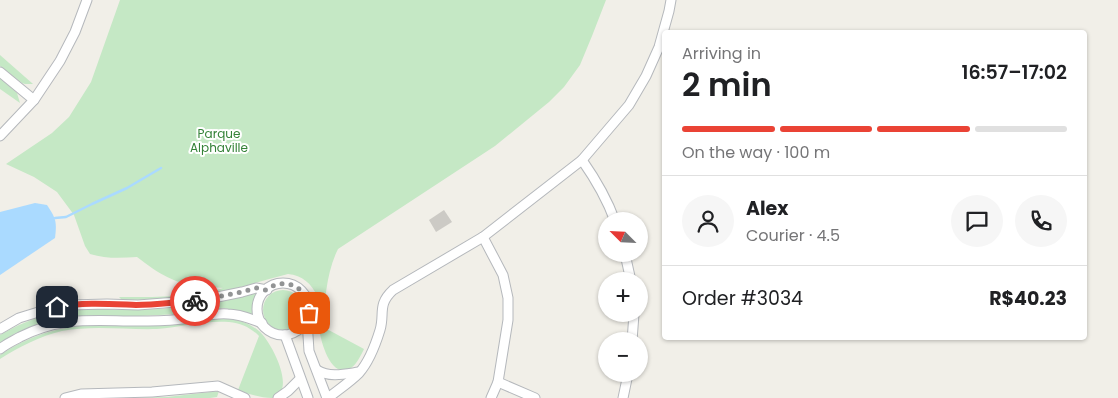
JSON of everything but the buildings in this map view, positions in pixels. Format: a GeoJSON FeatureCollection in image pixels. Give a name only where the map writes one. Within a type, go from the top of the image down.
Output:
{"type":"FeatureCollection","features":[{"type":"Feature","properties":{"kind":"street"},"geometry":{"type":"LineString","coordinates":[[0,136],[34,100],[60,60],[75,32],[87,0]]}},
{"type":"Feature","properties":{"kind":"street"},"geometry":{"type":"LineString","coordinates":[[664,30],[671,0]]}},
{"type":"Feature","properties":{"kind":"street"},"geometry":{"type":"LineString","coordinates":[[307,320],[297,331],[285,335],[271,332],[262,323],[258,314],[261,296],[273,286],[284,284],[292,285],[304,295],[308,302],[309,310],[307,320],[309,351],[328,398],[360,372],[381,329],[383,303],[387,296],[393,290],[483,237],[582,160],[629,106],[646,76],[662,36]]}},
{"type":"Feature","properties":{"kind":"street"},"geometry":{"type":"LineString","coordinates":[[0,72],[34,100]]}},
{"type":"Feature","properties":{"kind":"street"},"geometry":{"type":"LineString","coordinates":[[582,160],[596,181],[612,212]]}},
{"type":"Feature","properties":{"kind":"street"},"geometry":{"type":"LineString","coordinates":[[483,237],[503,276],[508,298],[508,320],[498,382],[491,398]]}},
{"type":"Feature","properties":{"kind":"street"},"geometry":{"type":"LineString","coordinates":[[0,329],[18,318],[69,304],[146,304],[203,300],[256,288],[266,290]]}},
{"type":"Feature","properties":{"kind":"street"},"geometry":{"type":"LineString","coordinates":[[0,349],[4,345],[30,332],[49,325],[68,322],[94,320],[148,321],[191,318],[212,313],[230,314],[262,323]]}},
{"type":"Feature","properties":{"kind":"street"},"geometry":{"type":"LineString","coordinates":[[285,335],[308,398]]}},
{"type":"Feature","properties":{"kind":"street"},"geometry":{"type":"LineString","coordinates":[[317,370],[323,374],[330,375],[360,372]]}},
{"type":"Feature","properties":{"kind":"street"},"geometry":{"type":"LineString","coordinates":[[278,398],[300,379]]}},
{"type":"Feature","properties":{"kind":"street"},"geometry":{"type":"LineString","coordinates":[[498,382],[535,398]]}},
{"type":"Feature","properties":{"kind":"street"},"geometry":{"type":"LineString","coordinates":[[623,398],[626,382]]}},
{"type":"Feature","properties":{"kind":"street"},"geometry":{"type":"LineString","coordinates":[[65,398],[81,394],[152,392],[218,386],[246,398]]}},
{"type":"Feature","properties":{"kind":"green space","name":"Parque Alphaville"},"geometry":{"type":"Polygon","coordinates":[[[120,0],[606,0],[580,65],[564,87],[549,102],[495,146],[338,249],[331,268],[325,297],[323,327],[364,349],[355,364],[344,371],[332,364],[324,349],[320,333],[320,307],[318,300],[315,292],[302,278],[288,274],[202,295],[163,299],[121,299],[119,297],[199,294],[223,288],[193,286],[176,281],[160,273],[137,257],[119,258],[90,254],[85,246],[74,215],[57,192],[34,177],[6,164],[52,133],[69,117],[91,82],[120,0]]]}},
{"type":"Feature","properties":{"kind":"green space"},"geometry":{"type":"Polygon","coordinates":[[[0,55],[33,84],[22,83],[0,66],[0,55]]]}},
{"type":"Feature","properties":{"kind":"green space"},"geometry":{"type":"Polygon","coordinates":[[[0,78],[17,93],[20,103],[0,89],[0,78]]]}},
{"type":"Feature","properties":{"kind":"green space"},"geometry":{"type":"Polygon","coordinates":[[[283,290],[297,296],[303,310],[297,324],[283,330],[269,324],[263,310],[269,296],[283,290]]]}},
{"type":"Feature","properties":{"kind":"green space"},"geometry":{"type":"Polygon","coordinates":[[[257,293],[254,317],[241,311],[223,308],[178,314],[82,316],[57,319],[35,325],[14,334],[0,343],[0,335],[9,330],[28,321],[58,312],[84,309],[133,310],[171,308],[232,299],[257,293]]]}},
{"type":"Feature","properties":{"kind":"green space"},"geometry":{"type":"Polygon","coordinates":[[[216,318],[244,322],[259,331],[264,337],[280,366],[283,386],[279,394],[268,398],[238,390],[259,336],[246,326],[238,323],[202,323],[157,329],[74,329],[30,342],[0,359],[0,355],[22,342],[44,333],[68,327],[164,325],[216,318]]]}},
{"type":"Feature","properties":{"kind":"green space"},"geometry":{"type":"Polygon","coordinates":[[[219,391],[217,397],[210,398],[128,398],[167,397],[219,391]]]}},
{"type":"Feature","properties":{"kind":"water"},"geometry":{"type":"Polygon","coordinates":[[[35,203],[47,205],[56,224],[55,238],[0,275],[0,212],[35,203]]]}},
{"type":"Feature","properties":{"kind":"waterway"},"geometry":{"type":"LineString","coordinates":[[55,218],[66,217],[127,188],[161,168]]}},
{"type":"Feature","properties":{"kind":"way so far"},"geometry":{"type":"LineString","coordinates":[[195,301],[256,288],[266,290],[276,285],[287,284],[294,286],[303,293],[308,302],[309,313]]}},
{"type":"Feature","properties":{"kind":"route"},"geometry":{"type":"LineString","coordinates":[[57,307],[69,304],[138,305],[195,301]]}}]}
